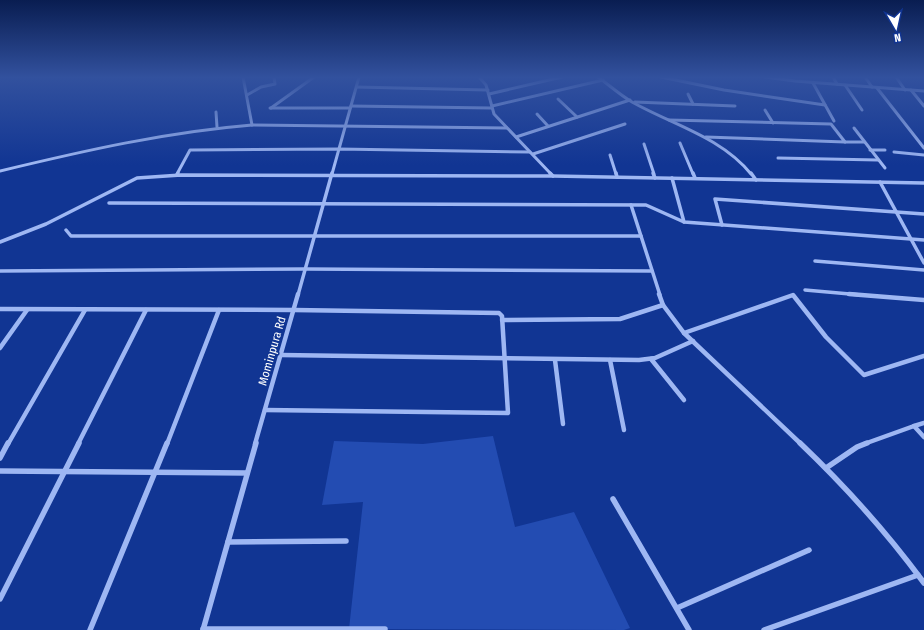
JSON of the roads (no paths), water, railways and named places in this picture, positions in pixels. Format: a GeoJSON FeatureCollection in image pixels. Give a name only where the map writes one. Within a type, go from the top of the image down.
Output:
{"type":"FeatureCollection","features":[{"type":"Feature","properties":{"kind":"street"},"geometry":{"type":"LineString","coordinates":[[249,106],[252,125]]}},
{"type":"Feature","properties":{"kind":"street"},"geometry":{"type":"LineString","coordinates":[[272,106],[270,108],[492,107],[494,114],[553,176]]}},
{"type":"Feature","properties":{"kind":"street"},"geometry":{"type":"LineString","coordinates":[[566,106],[577,117]]}},
{"type":"Feature","properties":{"kind":"street"},"geometry":{"type":"LineString","coordinates":[[516,137],[613,106]]}},
{"type":"Feature","properties":{"kind":"street"},"geometry":{"type":"LineString","coordinates":[[642,106],[706,137],[743,164],[756,180]]}},
{"type":"Feature","properties":{"kind":"street"},"geometry":{"type":"LineString","coordinates":[[826,106],[834,121]]}},
{"type":"Feature","properties":{"kind":"street"},"geometry":{"type":"LineString","coordinates":[[860,106],[862,110]]}},
{"type":"Feature","properties":{"kind":"street"},"geometry":{"type":"LineString","coordinates":[[891,106],[924,148]]}},
{"type":"Feature","properties":{"kind":"street","name":"Mominpura Rd"},"geometry":{"type":"LineString","coordinates":[[203,630],[351,107]]}},
{"type":"Feature","properties":{"kind":"street"},"geometry":{"type":"LineString","coordinates":[[765,110],[772,123]]}},
{"type":"Feature","properties":{"kind":"street"},"geometry":{"type":"LineString","coordinates":[[216,112],[217,127]]}},
{"type":"Feature","properties":{"kind":"street"},"geometry":{"type":"LineString","coordinates":[[537,114],[548,126]]}},
{"type":"Feature","properties":{"kind":"street"},"geometry":{"type":"LineString","coordinates":[[669,120],[831,124],[845,142]]}},
{"type":"Feature","properties":{"kind":"street"},"geometry":{"type":"LineString","coordinates":[[177,175],[190,150],[339,149],[532,153],[625,124]]}},
{"type":"Feature","properties":{"kind":"street"},"geometry":{"type":"LineString","coordinates":[[0,171],[90,150],[166,135],[217,127],[252,125],[507,128]]}},
{"type":"Feature","properties":{"kind":"street"},"geometry":{"type":"LineString","coordinates":[[854,128],[885,168]]}},
{"type":"Feature","properties":{"kind":"street"},"geometry":{"type":"LineString","coordinates":[[706,137],[864,142]]}},
{"type":"Feature","properties":{"kind":"street"},"geometry":{"type":"LineString","coordinates":[[680,143],[694,178]]}},
{"type":"Feature","properties":{"kind":"street"},"geometry":{"type":"LineString","coordinates":[[644,144],[655,178]]}},
{"type":"Feature","properties":{"kind":"street"},"geometry":{"type":"LineString","coordinates":[[870,150],[885,150]]}},
{"type":"Feature","properties":{"kind":"street"},"geometry":{"type":"LineString","coordinates":[[894,152],[924,155]]}},
{"type":"Feature","properties":{"kind":"street"},"geometry":{"type":"LineString","coordinates":[[610,155],[617,177]]}},
{"type":"Feature","properties":{"kind":"street"},"geometry":{"type":"LineString","coordinates":[[778,158],[878,160]]}},
{"type":"Feature","properties":{"kind":"street"},"geometry":{"type":"LineString","coordinates":[[0,242],[46,224],[137,178],[177,175],[553,176],[924,183]]}},
{"type":"Feature","properties":{"kind":"street"},"geometry":{"type":"LineString","coordinates":[[672,178],[684,222]]}},
{"type":"Feature","properties":{"kind":"street"},"geometry":{"type":"LineString","coordinates":[[880,182],[924,263]]}},
{"type":"Feature","properties":{"kind":"street"},"geometry":{"type":"LineString","coordinates":[[722,225],[715,199],[924,214]]}},
{"type":"Feature","properties":{"kind":"street"},"geometry":{"type":"LineString","coordinates":[[109,203],[631,204],[646,205],[684,222],[924,240]]}},
{"type":"Feature","properties":{"kind":"street"},"geometry":{"type":"LineString","coordinates":[[631,204],[663,304],[684,333],[826,468],[907,560],[924,583]]}},
{"type":"Feature","properties":{"kind":"street"},"geometry":{"type":"LineString","coordinates":[[66,230],[71,236],[641,236]]}},
{"type":"Feature","properties":{"kind":"street"},"geometry":{"type":"LineString","coordinates":[[815,261],[924,270]]}},
{"type":"Feature","properties":{"kind":"street"},"geometry":{"type":"LineString","coordinates":[[0,271],[306,269],[652,271]]}},
{"type":"Feature","properties":{"kind":"street"},"geometry":{"type":"LineString","coordinates":[[806,290],[924,300]]}},
{"type":"Feature","properties":{"kind":"street"},"geometry":{"type":"LineString","coordinates":[[684,333],[793,294],[816,327],[838,352],[864,375],[924,356]]}},
{"type":"Feature","properties":{"kind":"street"},"geometry":{"type":"LineString","coordinates":[[502,320],[620,319],[663,304]]}},
{"type":"Feature","properties":{"kind":"street"},"geometry":{"type":"LineString","coordinates":[[0,309],[294,310],[499,313],[502,316],[508,413],[265,410]]}},
{"type":"Feature","properties":{"kind":"street"},"geometry":{"type":"LineString","coordinates":[[0,348],[27,310]]}},
{"type":"Feature","properties":{"kind":"street"},"geometry":{"type":"LineString","coordinates":[[0,458],[85,310]]}},
{"type":"Feature","properties":{"kind":"street"},"geometry":{"type":"LineString","coordinates":[[0,599],[146,310]]}},
{"type":"Feature","properties":{"kind":"street"},"geometry":{"type":"LineString","coordinates":[[90,630],[156,472],[219,310]]}},
{"type":"Feature","properties":{"kind":"street"},"geometry":{"type":"LineString","coordinates":[[281,355],[556,360],[651,359],[693,341]]}},
{"type":"Feature","properties":{"kind":"street"},"geometry":{"type":"LineString","coordinates":[[651,359],[684,400]]}},
{"type":"Feature","properties":{"kind":"street"},"geometry":{"type":"LineString","coordinates":[[556,360],[563,424]]}},
{"type":"Feature","properties":{"kind":"street"},"geometry":{"type":"LineString","coordinates":[[610,360],[624,430]]}},
{"type":"Feature","properties":{"kind":"street"},"geometry":{"type":"LineString","coordinates":[[826,468],[857,447],[924,423]]}},
{"type":"Feature","properties":{"kind":"street"},"geometry":{"type":"LineString","coordinates":[[914,426],[924,437]]}},
{"type":"Feature","properties":{"kind":"street"},"geometry":{"type":"LineString","coordinates":[[0,472],[247,473]]}},
{"type":"Feature","properties":{"kind":"street"},"geometry":{"type":"LineString","coordinates":[[613,499],[690,630]]}},
{"type":"Feature","properties":{"kind":"street"},"geometry":{"type":"LineString","coordinates":[[228,542],[346,542]]}},
{"type":"Feature","properties":{"kind":"street"},"geometry":{"type":"LineString","coordinates":[[676,608],[809,550]]}},
{"type":"Feature","properties":{"kind":"street"},"geometry":{"type":"LineString","coordinates":[[764,630],[918,575]]}},
{"type":"Feature","properties":{"kind":"street"},"geometry":{"type":"LineString","coordinates":[[203,630],[385,629]]}}]}
